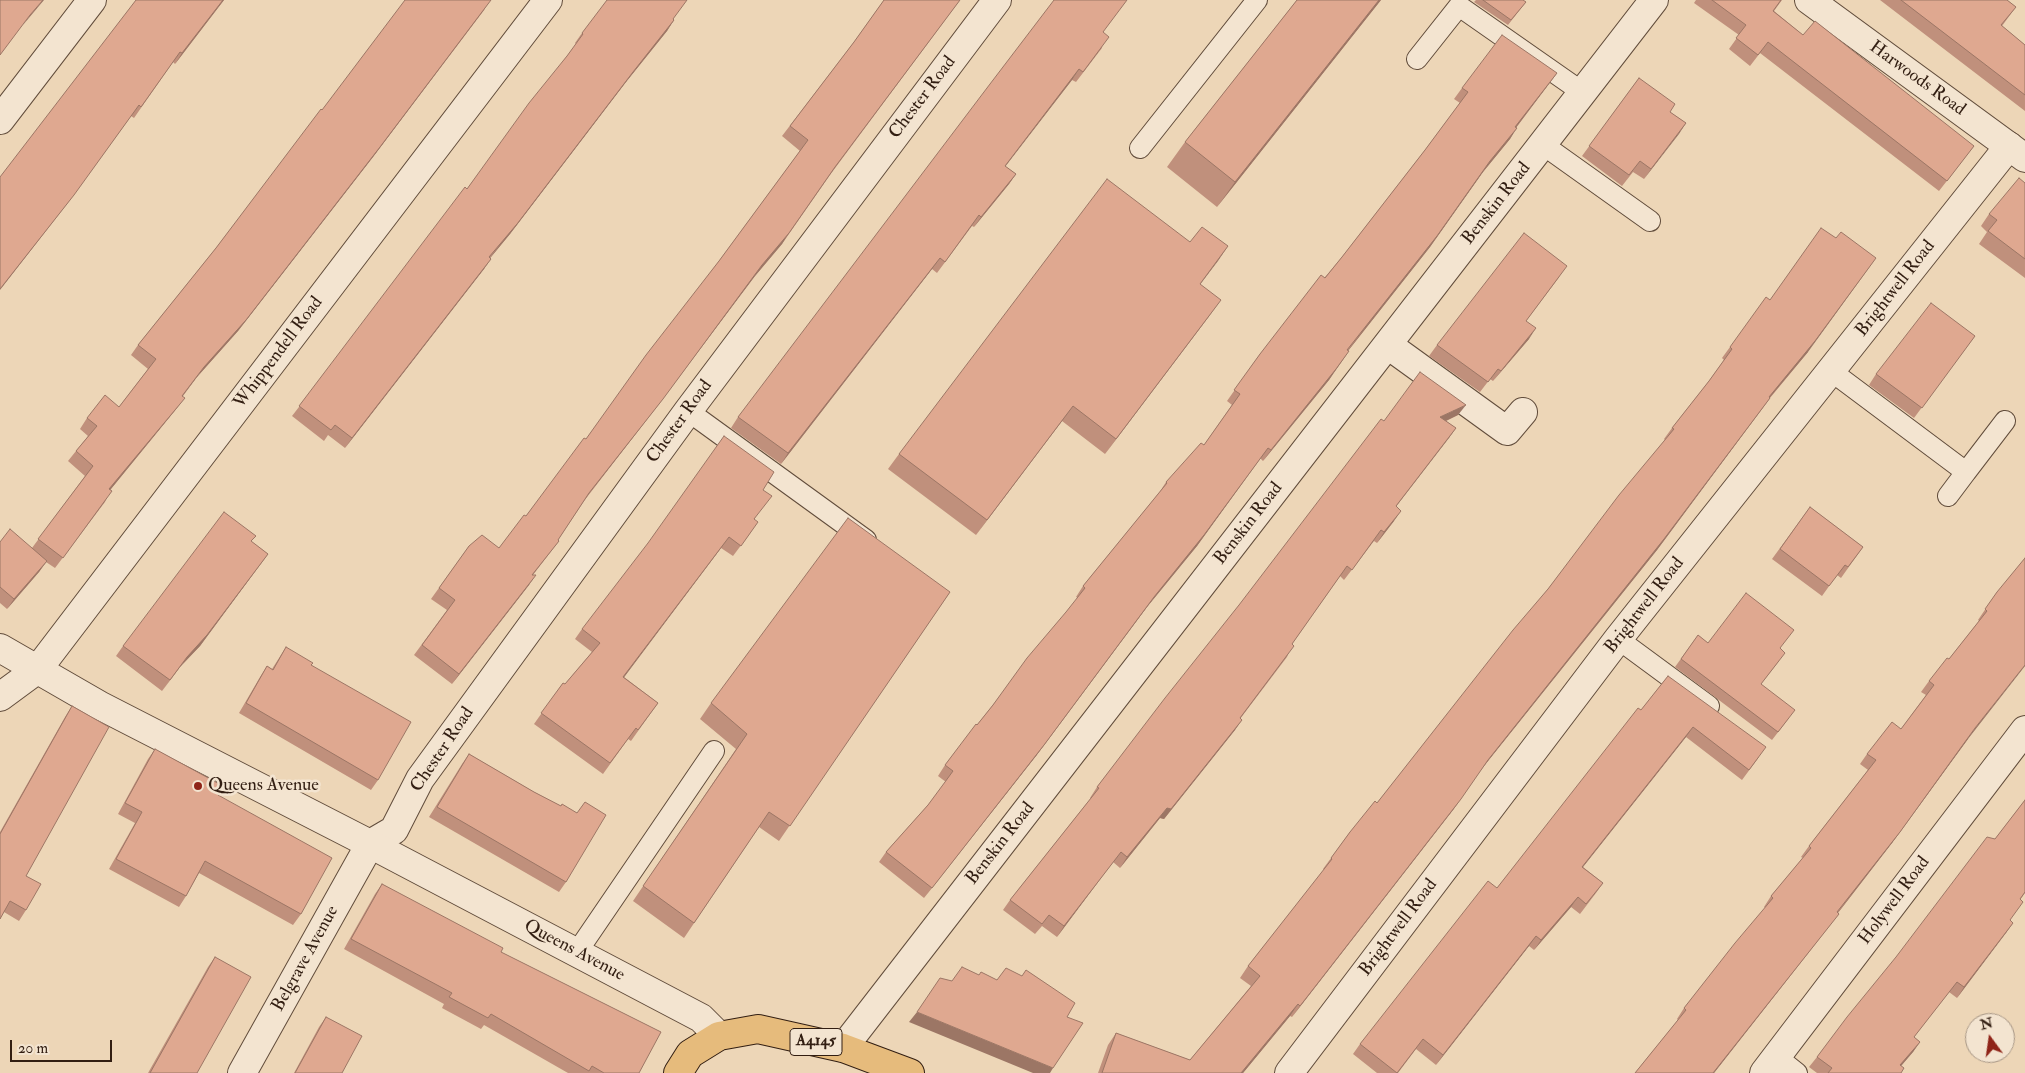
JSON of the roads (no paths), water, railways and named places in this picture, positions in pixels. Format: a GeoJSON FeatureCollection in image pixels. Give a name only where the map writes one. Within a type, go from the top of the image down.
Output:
{"type":"FeatureCollection","features":[{"type":"Feature","properties":{"kind":"main road","name":"A4145"},"geometry":{"type":"LineString","coordinates":[[678,1073],[690,1054],[719,1036],[758,1029],[843,1048],[910,1073]]}},
{"type":"Feature","properties":{"kind":"street"},"geometry":{"type":"LineString","coordinates":[[0,120],[92,0]]}},
{"type":"Feature","properties":{"kind":"street","name":"Whippendell Road"},"geometry":{"type":"LineString","coordinates":[[0,697],[38,669],[548,0]]}},
{"type":"Feature","properties":{"kind":"street","name":"Chester Road"},"geometry":{"type":"LineString","coordinates":[[370,844],[394,830],[420,778],[688,411],[997,0]]}},
{"type":"Feature","properties":{"kind":"street","name":"Benskin Road"},"geometry":{"type":"LineString","coordinates":[[843,1048],[1654,0]]}},
{"type":"Feature","properties":{"kind":"street","name":"Harwoods Road"},"geometry":{"type":"LineString","coordinates":[[1809,0],[2017,152]]}},
{"type":"Feature","properties":{"kind":"street","name":"Brightwell Road"},"geometry":{"type":"LineString","coordinates":[[1289,1073],[1618,639],[1832,371],[2017,152]]}},
{"type":"Feature","properties":{"kind":"street"},"geometry":{"type":"LineString","coordinates":[[1388,345],[1507,431],[1524,412]]}},
{"type":"Feature","properties":{"kind":"street","name":"Queens Avenue"},"geometry":{"type":"LineString","coordinates":[[0,648],[99,705],[370,844],[701,1018],[719,1036]]}},
{"type":"Feature","properties":{"kind":"street","name":"Holywell Road"},"geometry":{"type":"LineString","coordinates":[[1779,1068],[2025,730]]}},
{"type":"Feature","properties":{"kind":"street","name":"Belgrave Avenue"},"geometry":{"type":"LineString","coordinates":[[242,1073],[370,844]]}},
{"type":"Feature","properties":{"kind":"lane"},"geometry":{"type":"LineString","coordinates":[[1140,148],[1257,0]]}},
{"type":"Feature","properties":{"kind":"lane"},"geometry":{"type":"LineString","coordinates":[[1417,59],[1459,6],[1582,92]]}},
{"type":"Feature","properties":{"kind":"lane"},"geometry":{"type":"LineString","coordinates":[[1542,144],[1650,221]]}},
{"type":"Feature","properties":{"kind":"lane"},"geometry":{"type":"LineString","coordinates":[[1832,371],[1966,472]]}},
{"type":"Feature","properties":{"kind":"lane"},"geometry":{"type":"LineString","coordinates":[[688,411],[880,550]]}},
{"type":"Feature","properties":{"kind":"lane"},"geometry":{"type":"LineString","coordinates":[[1948,496],[2005,421]]}},
{"type":"Feature","properties":{"kind":"lane"},"geometry":{"type":"LineString","coordinates":[[1618,639],[1722,716]]}},
{"type":"Feature","properties":{"kind":"lane"},"geometry":{"type":"LineString","coordinates":[[577,952],[714,751]]}},
{"type":"Feature","properties":{"kind":"place","name":"Queens Avenue"},"geometry":{"type":"Point","coordinates":[198,786]}}]}
